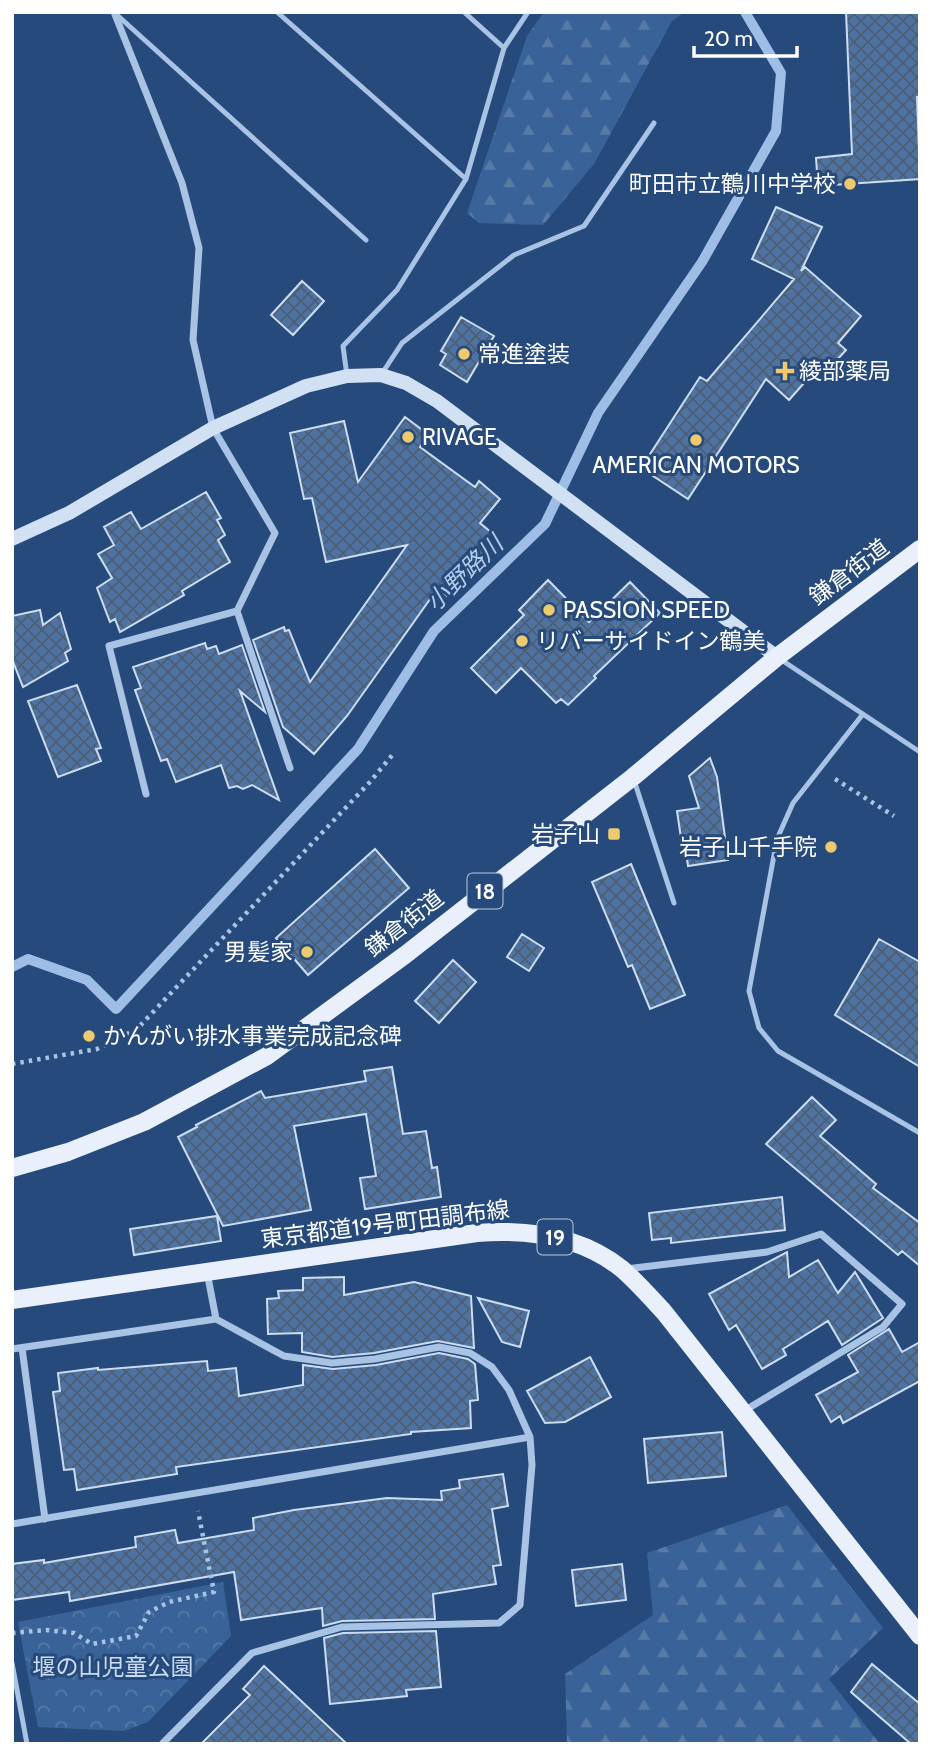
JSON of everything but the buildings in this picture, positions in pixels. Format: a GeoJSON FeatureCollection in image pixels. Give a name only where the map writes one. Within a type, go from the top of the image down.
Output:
{"type":"FeatureCollection","features":[{"type":"Feature","properties":{"kind":"main road","name":"鎌倉街道"},"geometry":{"type":"LineString","coordinates":[[12,1168],[68,1152],[144,1122],[267,1056],[405,955],[633,777],[777,657],[920,549]]}},
{"type":"Feature","properties":{"kind":"main road","name":"東京都道19号町田調布線"},"geometry":{"type":"LineString","coordinates":[[12,1300],[477,1233],[513,1230],[553,1236],[592,1250],[622,1269],[664,1312],[920,1636]]}},
{"type":"Feature","properties":{"kind":"street"},"geometry":{"type":"LineString","coordinates":[[114,12],[183,183],[199,248],[193,340],[213,428],[275,533],[237,611],[290,768]]}},
{"type":"Feature","properties":{"kind":"street"},"geometry":{"type":"LineString","coordinates":[[12,538],[69,513],[213,428],[306,386],[347,376],[381,375],[406,383],[437,401],[777,657]]}},
{"type":"Feature","properties":{"kind":"street"},"geometry":{"type":"LineString","coordinates":[[146,794],[109,646],[237,611]]}},
{"type":"Feature","properties":{"kind":"street"},"geometry":{"type":"LineString","coordinates":[[622,1269],[767,1252],[821,1234],[902,1304],[883,1327],[744,1411]]}},
{"type":"Feature","properties":{"kind":"street"},"geometry":{"type":"LineString","coordinates":[[207,1271],[216,1319]]}},
{"type":"Feature","properties":{"kind":"street"},"geometry":{"type":"LineString","coordinates":[[12,1349],[216,1319],[284,1356],[332,1363],[375,1359],[439,1347],[470,1353],[492,1367],[509,1390],[530,1437],[532,1465],[520,1605],[499,1623],[342,1627],[252,1653],[162,1744]]}},
{"type":"Feature","properties":{"kind":"street"},"geometry":{"type":"LineString","coordinates":[[22,1348],[45,1518]]}},
{"type":"Feature","properties":{"kind":"street"},"geometry":{"type":"LineString","coordinates":[[12,1524],[530,1437]]}},
{"type":"Feature","properties":{"kind":"lane"},"geometry":{"type":"LineString","coordinates":[[114,12],[366,240]]}},
{"type":"Feature","properties":{"kind":"lane"},"geometry":{"type":"LineString","coordinates":[[277,12],[466,179]]}},
{"type":"Feature","properties":{"kind":"lane"},"geometry":{"type":"LineString","coordinates":[[464,12],[504,48]]}},
{"type":"Feature","properties":{"kind":"lane"},"geometry":{"type":"LineString","coordinates":[[347,376],[343,346],[397,290],[466,179],[504,48],[528,12]]}},
{"type":"Feature","properties":{"kind":"lane"},"geometry":{"type":"LineString","coordinates":[[381,375],[402,343],[514,255],[584,226],[654,123]]}},
{"type":"Feature","properties":{"kind":"lane"},"geometry":{"type":"LineString","coordinates":[[777,657],[920,752]]}},
{"type":"Feature","properties":{"kind":"lane"},"geometry":{"type":"LineString","coordinates":[[863,714],[793,803],[778,839],[749,991],[759,1028],[778,1051],[920,1133]]}},
{"type":"Feature","properties":{"kind":"lane"},"geometry":{"type":"LineString","coordinates":[[633,777],[674,903]]}},
{"type":"Feature","properties":{"kind":"lane"},"geometry":{"type":"LineString","coordinates":[[12,1662],[27,1744]]}},
{"type":"Feature","properties":{"kind":"path"},"geometry":{"type":"LineString","coordinates":[[12,1064],[97,1049],[137,1029],[394,753]]}},
{"type":"Feature","properties":{"kind":"path"},"geometry":{"type":"LineString","coordinates":[[820,769],[894,816]]}},
{"type":"Feature","properties":{"kind":"path"},"geometry":{"type":"LineString","coordinates":[[12,1633],[46,1630],[74,1633],[92,1644],[136,1636],[149,1612],[169,1602],[214,1592],[194,1493]]}},
{"type":"Feature","properties":{"kind":"green space"},"geometry":{"type":"Polygon","coordinates":[[[544,12],[685,12],[672,21],[594,164],[543,225],[479,223],[467,213],[527,36],[544,12]]]}},
{"type":"Feature","properties":{"kind":"green space"},"geometry":{"type":"Polygon","coordinates":[[[787,1505],[883,1628],[829,1679],[880,1744],[567,1744],[565,1674],[653,1615],[647,1553],[787,1505]]]}},
{"type":"Feature","properties":{"kind":"green space","name":"堰の山児童公園"},"geometry":{"type":"Polygon","coordinates":[[[223,1582],[231,1636],[148,1722],[124,1731],[38,1727],[18,1622],[223,1582]]]}},
{"type":"Feature","properties":{"kind":"waterway","name":"小野路川"},"geometry":{"type":"LineString","coordinates":[[12,967],[28,959],[87,980],[116,1009],[358,749],[434,631],[545,524],[598,413],[702,262],[776,131],[781,73],[745,12]]}},
{"type":"Feature","properties":{"kind":"place","name":"町田市立鶴川中学校"},"geometry":{"type":"Point","coordinates":[850,184]}},
{"type":"Feature","properties":{"kind":"place","name":"常進塗装"},"geometry":{"type":"Point","coordinates":[464,354]}},
{"type":"Feature","properties":{"kind":"place","name":"綾部薬局"},"geometry":{"type":"Point","coordinates":[785,371]}},
{"type":"Feature","properties":{"kind":"place","name":"RIVAGE"},"geometry":{"type":"Point","coordinates":[408,437]}},
{"type":"Feature","properties":{"kind":"place","name":"AMERICAN MOTORS"},"geometry":{"type":"Point","coordinates":[696,440]}},
{"type":"Feature","properties":{"kind":"place","name":"PASSION SPEED"},"geometry":{"type":"Point","coordinates":[549,610]}},
{"type":"Feature","properties":{"kind":"place","name":"リバーサイドイン鶴美"},"geometry":{"type":"Point","coordinates":[522,641]}},
{"type":"Feature","properties":{"kind":"place","name":"岩子山"},"geometry":{"type":"Point","coordinates":[614,834]}},
{"type":"Feature","properties":{"kind":"place","name":"岩子山千手院"},"geometry":{"type":"Point","coordinates":[831,847]}},
{"type":"Feature","properties":{"kind":"place","name":"男髪家"},"geometry":{"type":"Point","coordinates":[307,952]}},
{"type":"Feature","properties":{"kind":"place","name":"かんがい排水事業完成記念碑"},"geometry":{"type":"Point","coordinates":[89,1036]}}]}
